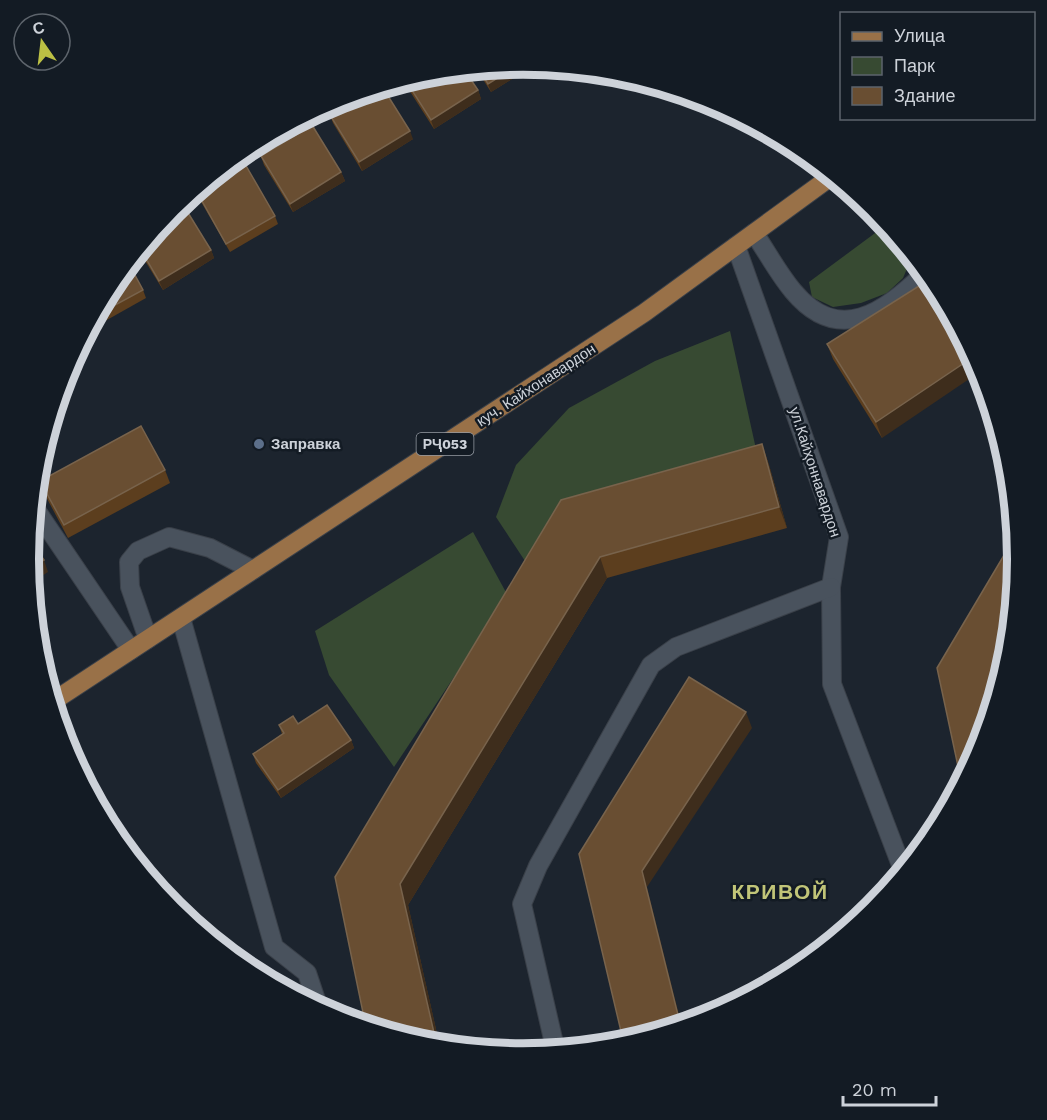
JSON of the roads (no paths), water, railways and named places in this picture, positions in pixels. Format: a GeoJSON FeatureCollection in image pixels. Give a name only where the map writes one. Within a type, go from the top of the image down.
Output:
{"type":"FeatureCollection","features":[{"type":"Feature","properties":{"kind":"main road","name":"куч. Кайхонавардон"},"geometry":{"type":"LineString","coordinates":[[60,697],[645,313],[825,181]]}},
{"type":"Feature","properties":{"kind":"street"},"geometry":{"type":"LineString","coordinates":[[754,233],[793,291],[819,315],[843,321],[872,314],[918,280]]}},
{"type":"Feature","properties":{"kind":"street","name":"ул.Кайҳоннавардон"},"geometry":{"type":"LineString","coordinates":[[736,246],[839,537],[831,587],[832,684],[901,864]]}},
{"type":"Feature","properties":{"kind":"street"},"geometry":{"type":"LineString","coordinates":[[41,517],[131,650]]}},
{"type":"Feature","properties":{"kind":"street"},"geometry":{"type":"LineString","coordinates":[[148,639],[130,587],[129,562],[138,551],[169,537],[210,549],[253,570]]}},
{"type":"Feature","properties":{"kind":"street"},"geometry":{"type":"LineString","coordinates":[[554,1043],[522,904],[538,866],[651,665],[676,647],[831,587]]}},
{"type":"Feature","properties":{"kind":"street"},"geometry":{"type":"LineString","coordinates":[[181,618],[274,947],[307,973],[315,998]]}},
{"type":"Feature","properties":{"kind":"place","name":"Заправка"},"geometry":{"type":"Point","coordinates":[259,444]}},
{"type":"Feature","properties":{"kind":"district","name":"КРИВОЙ"},"geometry":{"type":"Point","coordinates":[780,892]}}]}
